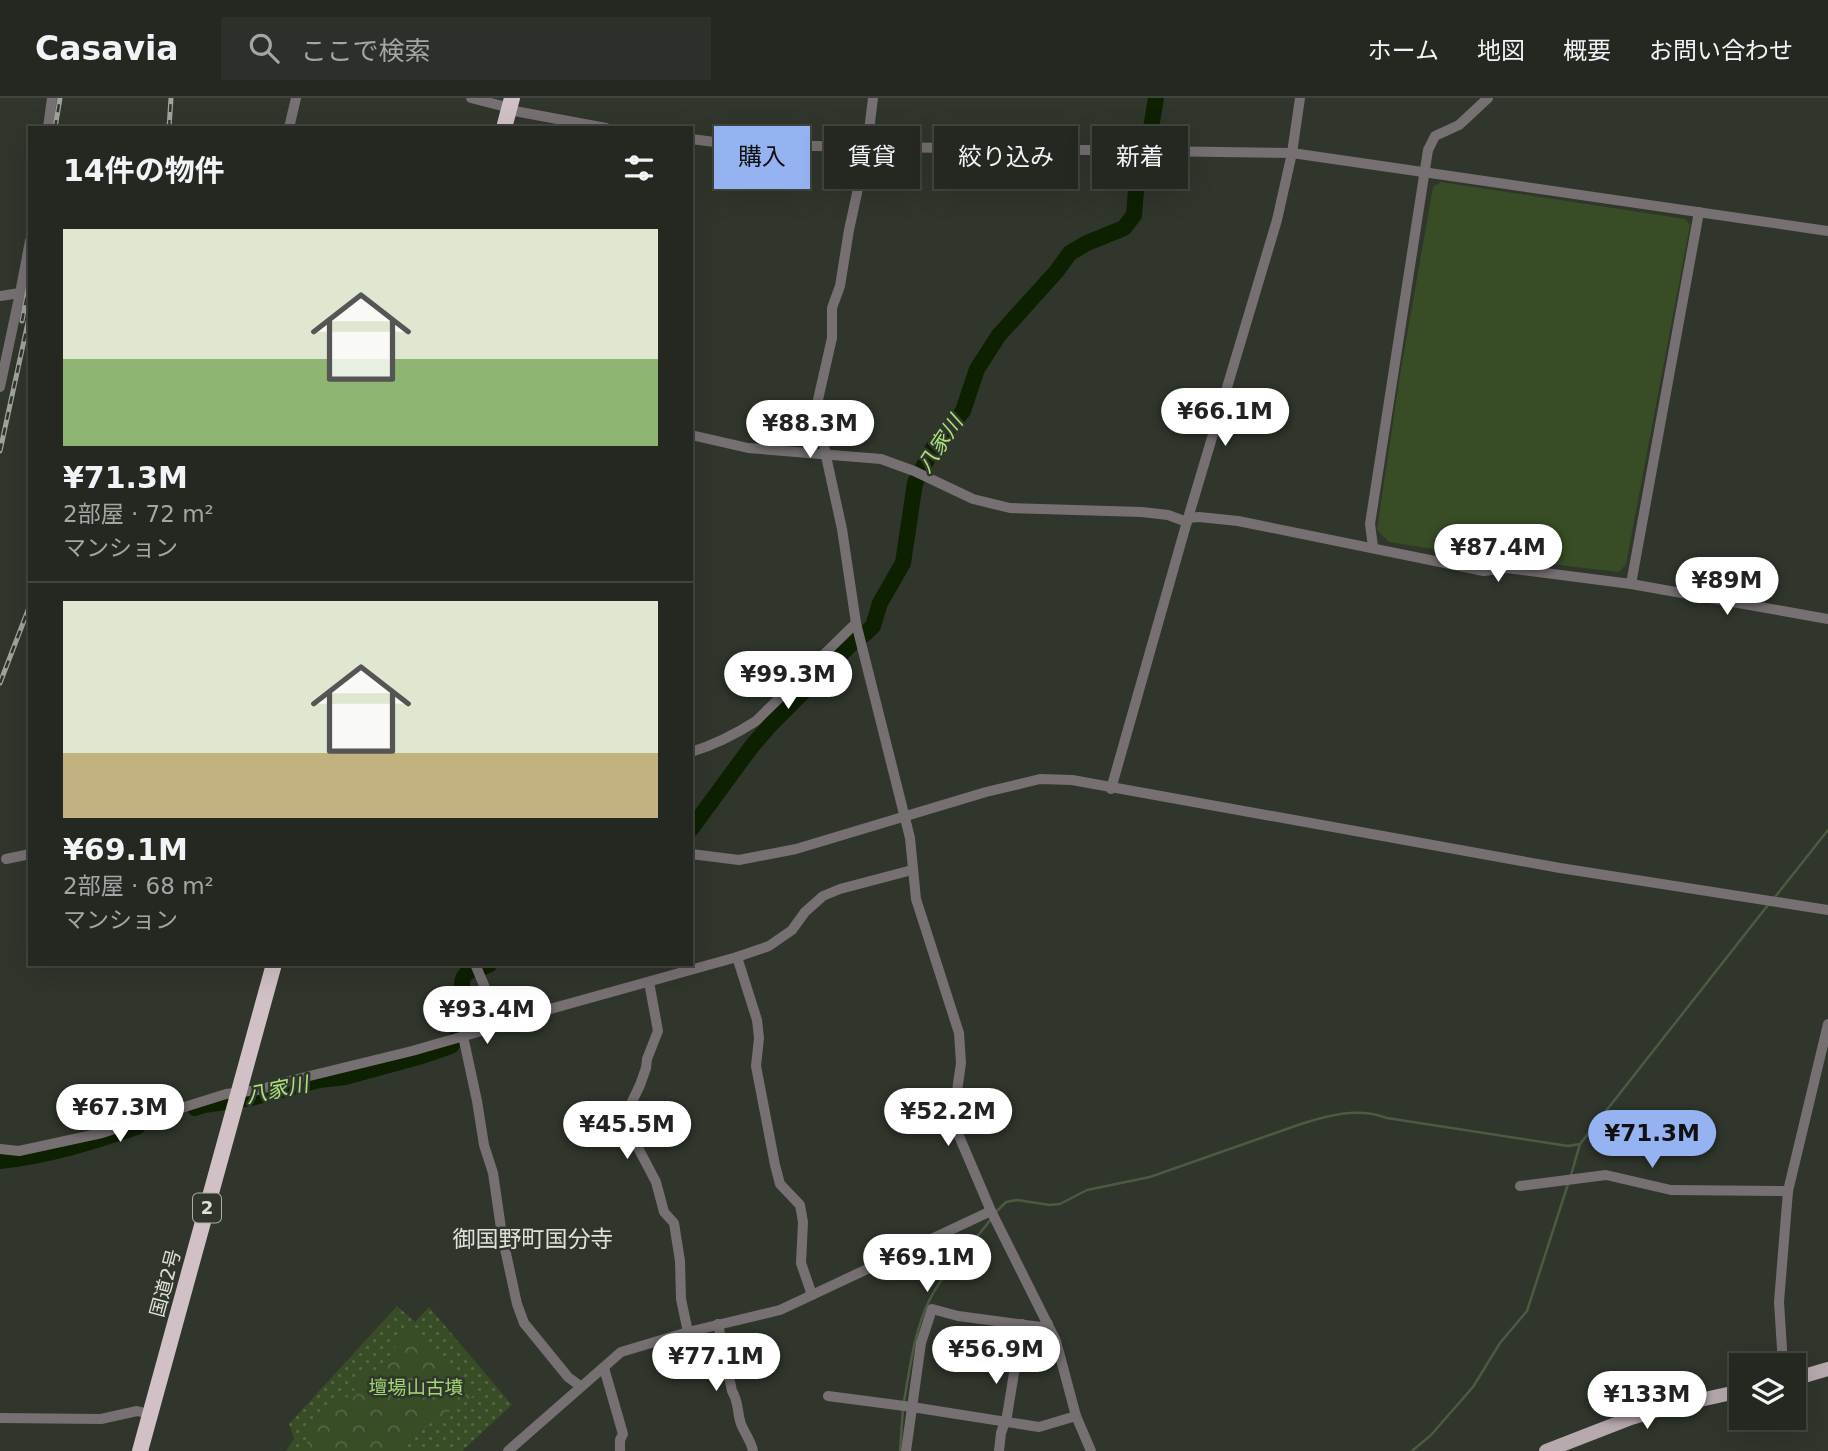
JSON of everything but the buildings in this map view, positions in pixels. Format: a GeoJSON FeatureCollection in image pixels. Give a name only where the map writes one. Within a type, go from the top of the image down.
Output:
{"type":"FeatureCollection","features":[{"type":"Feature","properties":{"kind":"highway"},"geometry":{"type":"LineString","coordinates":[[505,126],[510,105]]}},
{"type":"Feature","properties":{"kind":"highway","name":"国道2号"},"geometry":{"type":"LineString","coordinates":[[140,1451],[274,966]]}},
{"type":"Feature","properties":{"kind":"main road"},"geometry":{"type":"LineString","coordinates":[[1806,1376],[1828,1370]]}},
{"type":"Feature","properties":{"kind":"main road"},"geometry":{"type":"LineString","coordinates":[[1546,1451],[1631,1418],[1729,1394]]}},
{"type":"Feature","properties":{"kind":"street"},"geometry":{"type":"LineString","coordinates":[[48,126],[52,98]]}},
{"type":"Feature","properties":{"kind":"street"},"geometry":{"type":"LineString","coordinates":[[289,126],[296,98]]}},
{"type":"Feature","properties":{"kind":"street"},"geometry":{"type":"LineString","coordinates":[[471,98],[598,126]]}},
{"type":"Feature","properties":{"kind":"street"},"geometry":{"type":"LineString","coordinates":[[870,126],[873,98]]}},
{"type":"Feature","properties":{"kind":"street"},"geometry":{"type":"LineString","coordinates":[[1111,789],[1277,220],[1292,153],[1300,98]]}},
{"type":"Feature","properties":{"kind":"street"},"geometry":{"type":"LineString","coordinates":[[1373,547],[1370,524],[1428,150],[1435,136],[1460,125],[1488,98]]}},
{"type":"Feature","properties":{"kind":"street"},"geometry":{"type":"LineString","coordinates":[[693,139],[738,145],[824,146]]}},
{"type":"Feature","properties":{"kind":"street"},"geometry":{"type":"LineString","coordinates":[[920,148],[1292,153],[1828,231]]}},
{"type":"Feature","properties":{"kind":"street"},"geometry":{"type":"LineString","coordinates":[[858,189],[840,286],[832,308],[832,338],[817,404],[842,529],[856,623],[905,817],[916,899],[959,1033],[961,1063],[954,1112],[956,1129],[991,1211],[1056,1341],[1076,1416],[1091,1451]]}},
{"type":"Feature","properties":{"kind":"street"},"geometry":{"type":"LineString","coordinates":[[1631,584],[1699,212]]}},
{"type":"Feature","properties":{"kind":"street"},"geometry":{"type":"LineString","coordinates":[[0,387],[28,251]]}},
{"type":"Feature","properties":{"kind":"street"},"geometry":{"type":"LineString","coordinates":[[0,296],[20,293]]}},
{"type":"Feature","properties":{"kind":"street"},"geometry":{"type":"LineString","coordinates":[[0,327],[13,328]]}},
{"type":"Feature","properties":{"kind":"street"},"geometry":{"type":"LineString","coordinates":[[693,435],[748,448],[881,459],[914,471],[973,499],[1010,508],[1142,512],[1188,520],[1199,517],[1238,521],[1484,570],[1506,568],[1631,584],[1828,619]]}},
{"type":"Feature","properties":{"kind":"street"},"geometry":{"type":"LineString","coordinates":[[693,751],[729,737],[756,721],[856,623]]}},
{"type":"Feature","properties":{"kind":"street"},"geometry":{"type":"LineString","coordinates":[[693,854],[739,860],[796,849],[986,792],[1040,779],[1072,780],[1560,868],[1828,911]]}},
{"type":"Feature","properties":{"kind":"street"},"geometry":{"type":"LineString","coordinates":[[6,859],[28,854]]}},
{"type":"Feature","properties":{"kind":"street"},"geometry":{"type":"LineString","coordinates":[[0,1149],[19,1151],[102,1133],[226,1094],[258,1090],[412,1051],[500,1023],[737,957],[769,946],[792,930],[805,912],[823,896],[839,889],[912,870]]}},
{"type":"Feature","properties":{"kind":"street"},"geometry":{"type":"LineString","coordinates":[[737,957],[757,1020],[759,1038],[756,1066],[775,1165],[780,1184],[800,1205],[803,1222],[801,1264],[812,1295]]}},
{"type":"Feature","properties":{"kind":"street"},"geometry":{"type":"LineString","coordinates":[[476,966],[500,1023]]}},
{"type":"Feature","properties":{"kind":"street"},"geometry":{"type":"LineString","coordinates":[[649,982],[658,1031],[640,1085],[629,1108],[635,1142],[656,1182],[664,1212],[674,1223],[680,1261],[681,1299],[688,1332]]}},
{"type":"Feature","properties":{"kind":"street"},"geometry":{"type":"LineString","coordinates":[[1782,1353],[1779,1302],[1788,1191],[1828,1024]]}},
{"type":"Feature","properties":{"kind":"street"},"geometry":{"type":"LineString","coordinates":[[463,1036],[484,1145],[493,1173],[502,1235],[517,1304],[524,1323],[568,1377],[580,1386]]}},
{"type":"Feature","properties":{"kind":"street"},"geometry":{"type":"LineString","coordinates":[[1520,1186],[1606,1175],[1671,1190],[1788,1191]]}},
{"type":"Feature","properties":{"kind":"street"},"geometry":{"type":"LineString","coordinates":[[513,1449],[580,1386],[621,1352],[718,1324],[780,1310],[991,1211]]}},
{"type":"Feature","properties":{"kind":"street"},"geometry":{"type":"LineString","coordinates":[[906,1451],[921,1343],[932,1308],[958,1315],[1041,1327],[1048,1325]]}},
{"type":"Feature","properties":{"kind":"street"},"geometry":{"type":"LineString","coordinates":[[718,1324],[741,1424],[753,1451]]}},
{"type":"Feature","properties":{"kind":"street"},"geometry":{"type":"LineString","coordinates":[[999,1451],[1022,1324]]}},
{"type":"Feature","properties":{"kind":"street"},"geometry":{"type":"LineString","coordinates":[[604,1368],[623,1434],[620,1440],[621,1451]]}},
{"type":"Feature","properties":{"kind":"street"},"geometry":{"type":"LineString","coordinates":[[828,1396],[1039,1427],[1076,1416]]}},
{"type":"Feature","properties":{"kind":"street"},"geometry":{"type":"LineString","coordinates":[[0,1418],[101,1419],[137,1411],[150,1414]]}},
{"type":"Feature","properties":{"kind":"green space"},"geometry":{"type":"Polygon","coordinates":[[[1441,182],[1685,219],[1690,225],[1626,564],[1619,572],[1389,542],[1377,530],[1400,375],[1433,187],[1441,182]]]}},
{"type":"Feature","properties":{"kind":"green space"},"geometry":{"type":"Polygon","coordinates":[[[397,1306],[415,1322],[429,1307],[512,1405],[462,1451],[286,1451],[294,1438],[289,1424],[397,1306]]]}},
{"type":"Feature","properties":{"kind":"green space","name":"壇場山古墳"},"geometry":{"type":"Polygon","coordinates":[[[408,1325],[479,1392],[405,1440],[402,1451],[306,1451],[309,1435],[319,1413],[339,1399],[356,1396],[353,1384],[365,1369],[378,1376],[408,1325]]]}},
{"type":"Feature","properties":{"kind":"waterway","name":"八家川"},"geometry":{"type":"LineString","coordinates":[[693,826],[772,723],[851,644],[873,626],[880,603],[903,563],[915,483],[933,448],[963,411],[977,369],[999,335],[1070,253],[1124,228],[1134,215],[1137,178],[1146,158],[1156,98]]}},
{"type":"Feature","properties":{"kind":"waterway"},"geometry":{"type":"LineString","coordinates":[[1775,897],[1828,830]]}},
{"type":"Feature","properties":{"kind":"waterway"},"geometry":{"type":"LineString","coordinates":[[1571,1175],[1580,1144],[1768,905]]}},
{"type":"Feature","properties":{"kind":"waterway","name":"八家川"},"geometry":{"type":"LineString","coordinates":[[195,1108],[251,1098],[319,1080],[345,1077],[451,1046],[470,1019],[472,1009],[462,986],[464,976],[485,966]]}},
{"type":"Feature","properties":{"kind":"waterway"},"geometry":{"type":"LineString","coordinates":[[995,1213],[1006,1202],[1017,1200],[1060,1204],[1087,1190],[1150,1177],[1301,1124],[1344,1114],[1365,1113],[1568,1146],[1580,1144]]}},
{"type":"Feature","properties":{"kind":"waterway","name":"八家川"},"geometry":{"type":"LineString","coordinates":[[0,1161],[70,1148],[137,1127]]}},
{"type":"Feature","properties":{"kind":"waterway"},"geometry":{"type":"LineString","coordinates":[[1412,1451],[1431,1435],[1473,1387],[1500,1343],[1527,1311],[1568,1184]]}},
{"type":"Feature","properties":{"kind":"waterway"},"geometry":{"type":"LineString","coordinates":[[904,1401],[916,1338],[929,1301],[950,1269],[991,1219]]}},
{"type":"Feature","properties":{"kind":"waterway"},"geometry":{"type":"LineString","coordinates":[[900,1451],[903,1408]]}},
{"type":"Feature","properties":{"kind":"railway"},"geometry":{"type":"LineString","coordinates":[[55,126],[60,98]]}},
{"type":"Feature","properties":{"kind":"railway"},"geometry":{"type":"LineString","coordinates":[[169,126],[171,98]]}},
{"type":"Feature","properties":{"kind":"railway"},"geometry":{"type":"LineString","coordinates":[[22,321],[28,290]]}},
{"type":"Feature","properties":{"kind":"railway"},"geometry":{"type":"LineString","coordinates":[[0,451],[28,322]]}},
{"type":"Feature","properties":{"kind":"railway"},"geometry":{"type":"LineString","coordinates":[[0,683],[28,610]]}},
{"type":"Feature","properties":{"kind":"district","name":"御国野町国分寺"},"geometry":{"type":"Point","coordinates":[533,1239]}}]}
